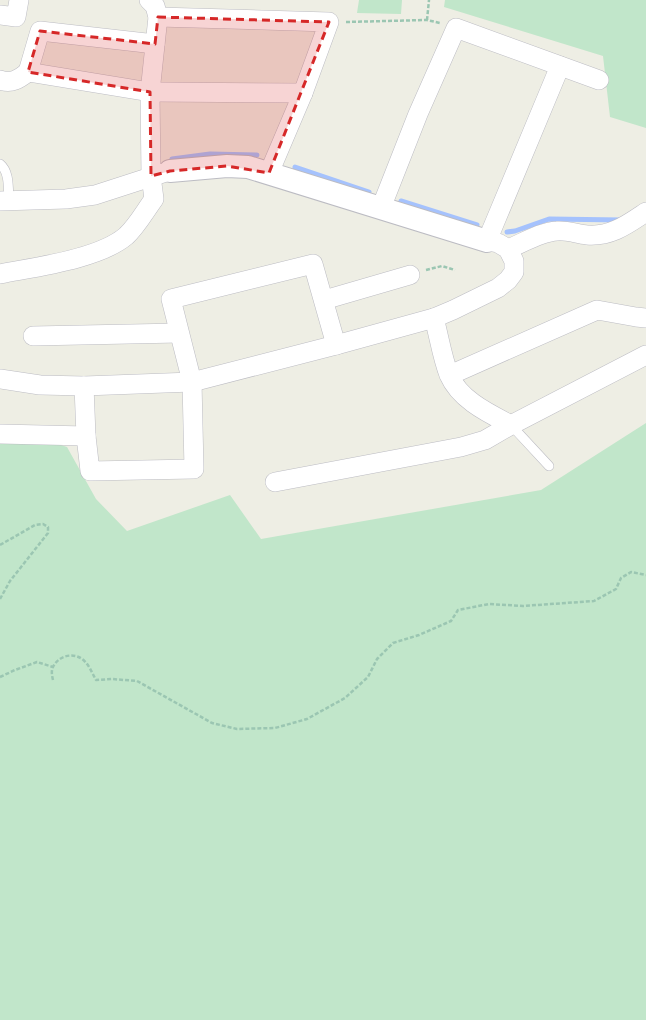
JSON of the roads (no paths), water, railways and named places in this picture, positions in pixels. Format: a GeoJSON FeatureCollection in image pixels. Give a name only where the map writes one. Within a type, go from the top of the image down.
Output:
{"type":"FeatureCollection","features":[{"type":"Feature","properties":{"kind":"street"},"geometry":{"type":"LineString","coordinates":[[0,15],[16,17],[19,0]]}},
{"type":"Feature","properties":{"kind":"street"},"geometry":{"type":"LineString","coordinates":[[0,274],[82,257],[108,247],[125,236],[136,224],[154,199],[153,186],[160,173],[150,92],[158,17],[155,6],[149,0]]}},
{"type":"Feature","properties":{"kind":"street"},"geometry":{"type":"LineString","coordinates":[[158,17],[329,22],[303,93],[269,173]]}},
{"type":"Feature","properties":{"kind":"street"},"geometry":{"type":"LineString","coordinates":[[381,208],[418,114],[456,28],[598,80]]}},
{"type":"Feature","properties":{"kind":"street"},"geometry":{"type":"LineString","coordinates":[[0,80],[5,82],[17,80],[28,72],[40,31],[155,44]]}},
{"type":"Feature","properties":{"kind":"street"},"geometry":{"type":"LineString","coordinates":[[487,241],[560,66]]}},
{"type":"Feature","properties":{"kind":"street"},"geometry":{"type":"LineString","coordinates":[[28,72],[150,92],[303,93]]}},
{"type":"Feature","properties":{"kind":"street"},"geometry":{"type":"LineString","coordinates":[[0,379],[40,385],[84,386],[192,382],[434,318],[498,288],[508,280],[514,272],[514,262],[508,249],[498,244],[248,167],[227,166],[160,173],[95,195],[66,199],[5,201]]}},
{"type":"Feature","properties":{"kind":"street"},"geometry":{"type":"LineString","coordinates":[[508,249],[545,233],[557,231],[586,235],[607,234],[625,226],[646,212]]}},
{"type":"Feature","properties":{"kind":"street"},"geometry":{"type":"LineString","coordinates":[[84,386],[86,436],[90,471],[194,469],[192,382],[171,299],[313,264],[336,345]]}},
{"type":"Feature","properties":{"kind":"street"},"geometry":{"type":"LineString","coordinates":[[324,300],[410,275]]}},
{"type":"Feature","properties":{"kind":"street"},"geometry":{"type":"LineString","coordinates":[[450,375],[597,310],[646,318]]}},
{"type":"Feature","properties":{"kind":"street"},"geometry":{"type":"LineString","coordinates":[[434,318],[450,375],[456,386],[480,409],[510,425]]}},
{"type":"Feature","properties":{"kind":"street"},"geometry":{"type":"LineString","coordinates":[[33,336],[179,333]]}},
{"type":"Feature","properties":{"kind":"street"},"geometry":{"type":"LineString","coordinates":[[275,482],[461,448],[485,440],[510,425],[646,355]]}},
{"type":"Feature","properties":{"kind":"street"},"geometry":{"type":"LineString","coordinates":[[0,434],[86,436]]}},
{"type":"Feature","properties":{"kind":"lane"},"geometry":{"type":"LineString","coordinates":[[0,164],[4,167],[7,176],[5,201]]}},
{"type":"Feature","properties":{"kind":"lane"},"geometry":{"type":"LineString","coordinates":[[510,425],[549,466]]}},
{"type":"Feature","properties":{"kind":"waterway"},"geometry":{"type":"LineString","coordinates":[[172,159],[210,154],[257,155]]}},
{"type":"Feature","properties":{"kind":"waterway"},"geometry":{"type":"LineString","coordinates":[[295,167],[369,192]]}},
{"type":"Feature","properties":{"kind":"waterway"},"geometry":{"type":"LineString","coordinates":[[401,201],[477,225]]}},
{"type":"Feature","properties":{"kind":"waterway"},"geometry":{"type":"LineString","coordinates":[[507,232],[515,231],[549,219],[622,220]]}}]}
